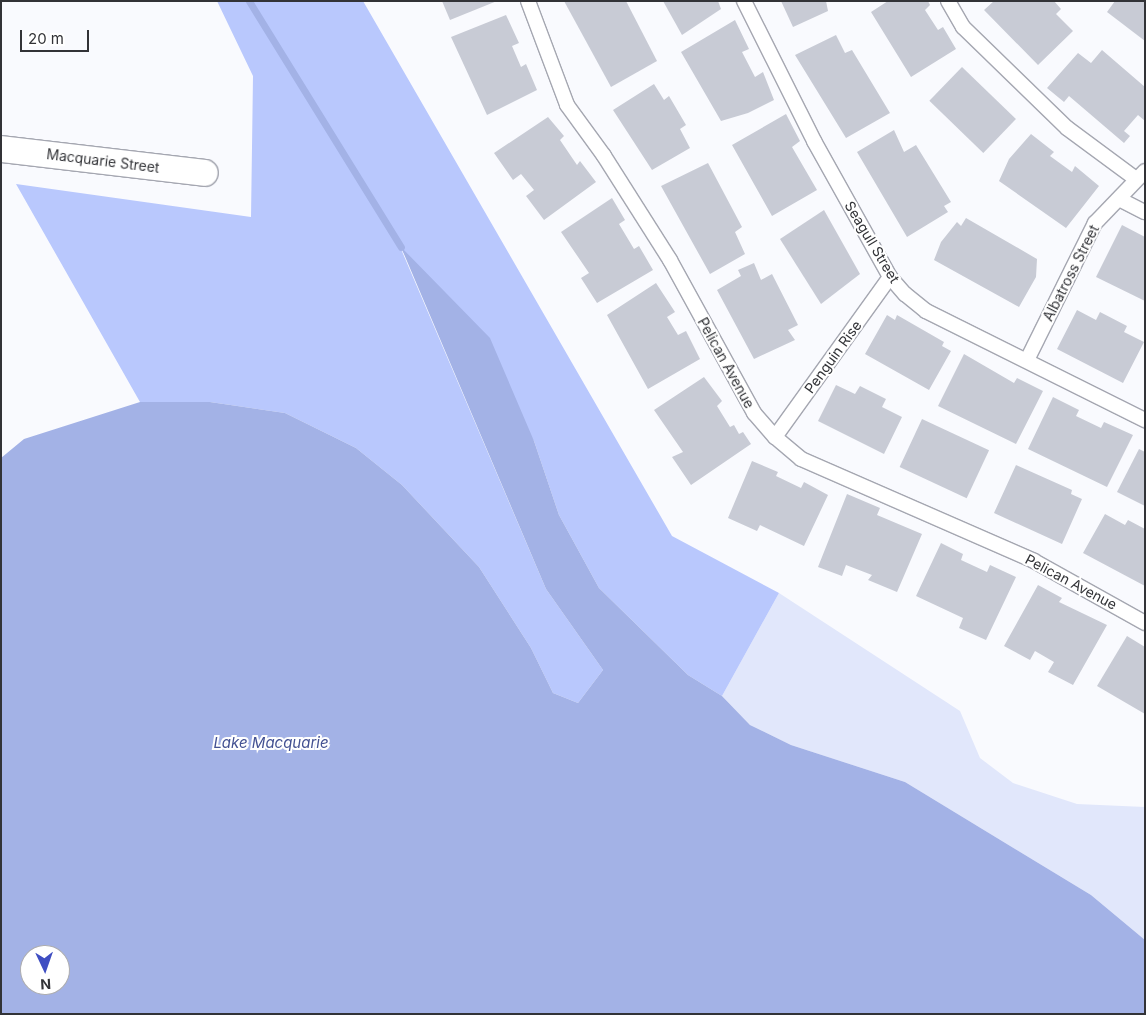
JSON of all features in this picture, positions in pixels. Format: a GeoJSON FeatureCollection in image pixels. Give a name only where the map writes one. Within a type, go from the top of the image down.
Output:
{"type":"FeatureCollection","features":[{"type":"Feature","properties":{"kind":"street","name":"Macquarie Street"},"geometry":{"type":"LineString","coordinates":[[1,149],[205,173]]}},
{"type":"Feature","properties":{"kind":"lane","name":"Pelican Avenue"},"geometry":{"type":"LineString","coordinates":[[528,1],[567,105],[604,156],[670,260],[754,413],[775,436],[801,459],[1034,561],[1145,623]]}},
{"type":"Feature","properties":{"kind":"lane","name":"Seagull Street"},"geometry":{"type":"LineString","coordinates":[[744,1],[814,141],[890,277],[926,311],[1145,420]]}},
{"type":"Feature","properties":{"kind":"lane"},"geometry":{"type":"LineString","coordinates":[[948,1],[963,27],[1067,128],[1140,175]]}},
{"type":"Feature","properties":{"kind":"lane","name":"Albatross Street"},"geometry":{"type":"LineString","coordinates":[[1027,360],[1095,223],[1140,175]]}},
{"type":"Feature","properties":{"kind":"lane"},"geometry":{"type":"LineString","coordinates":[[1119,199],[1145,212]]}},
{"type":"Feature","properties":{"kind":"lane","name":"Penguin Rise"},"geometry":{"type":"LineString","coordinates":[[775,436],[890,277]]}},
{"type":"Feature","properties":{"kind":"shaded area"},"geometry":{"type":"Polygon","coordinates":[[[217,1],[363,1],[672,536],[779,593],[722,696],[688,675],[599,588],[559,515],[534,441],[401,249],[546,589],[603,670],[578,703],[553,693],[531,648],[479,567],[402,485],[356,448],[285,413],[210,402],[140,402],[16,184],[251,217],[253,76],[217,1]]]}},
{"type":"Feature","properties":{"kind":"shaded area"},"geometry":{"type":"Polygon","coordinates":[[[779,593],[960,711],[980,758],[1013,783],[1077,804],[1145,807],[1145,940],[1091,895],[905,782],[791,745],[750,725],[722,696],[779,593]]]}},
{"type":"Feature","properties":{"kind":"water","name":"Lake Macquarie"},"geometry":{"type":"Polygon","coordinates":[[[401,247],[490,338],[534,441],[559,515],[599,588],[688,675],[722,696],[750,725],[791,745],[905,782],[1091,895],[1145,940],[1145,1014],[1,1014],[1,458],[24,439],[140,402],[210,402],[285,413],[356,448],[402,485],[479,567],[531,648],[553,693],[578,703],[603,670],[546,589],[401,247]]]}},
{"type":"Feature","properties":{"kind":"building"},"geometry":{"type":"Polygon","coordinates":[[[442,1],[497,1],[450,20],[442,1]]]}},
{"type":"Feature","properties":{"kind":"building"},"geometry":{"type":"Polygon","coordinates":[[[564,1],[626,1],[657,61],[611,87],[564,1]]]}},
{"type":"Feature","properties":{"kind":"building"},"geometry":{"type":"Polygon","coordinates":[[[663,1],[718,1],[721,9],[682,35],[663,1]]]}},
{"type":"Feature","properties":{"kind":"building"},"geometry":{"type":"Polygon","coordinates":[[[781,1],[826,1],[828,11],[793,27],[781,1]]]}},
{"type":"Feature","properties":{"kind":"building"},"geometry":{"type":"Polygon","coordinates":[[[888,1],[928,1],[930,5],[925,10],[938,30],[943,27],[956,49],[911,77],[871,12],[888,1]]]}},
{"type":"Feature","properties":{"kind":"building"},"geometry":{"type":"Polygon","coordinates":[[[994,1],[1054,1],[1061,9],[1056,14],[1073,31],[1038,65],[984,10],[994,1]]]}},
{"type":"Feature","properties":{"kind":"building"},"geometry":{"type":"Polygon","coordinates":[[[1115,1],[1145,1],[1145,41],[1107,12],[1115,1]]]}},
{"type":"Feature","properties":{"kind":"building"},"geometry":{"type":"Polygon","coordinates":[[[506,15],[519,43],[512,46],[521,67],[526,64],[537,90],[487,115],[451,37],[506,15]]]}},
{"type":"Feature","properties":{"kind":"building"},"geometry":{"type":"Polygon","coordinates":[[[735,20],[749,49],[742,52],[755,77],[763,72],[774,100],[748,113],[721,121],[681,52],[735,20]]]}},
{"type":"Feature","properties":{"kind":"building"},"geometry":{"type":"Polygon","coordinates":[[[836,35],[845,53],[852,50],[890,113],[846,138],[795,55],[836,35]]]}},
{"type":"Feature","properties":{"kind":"building"},"geometry":{"type":"Polygon","coordinates":[[[1102,50],[1145,87],[1145,121],[1138,115],[1124,131],[1130,136],[1124,143],[1069,96],[1064,102],[1047,88],[1078,53],[1091,63],[1102,50]]]}},
{"type":"Feature","properties":{"kind":"building"},"geometry":{"type":"Polygon","coordinates":[[[962,67],[1016,119],[983,153],[929,101],[962,67]]]}},
{"type":"Feature","properties":{"kind":"building"},"geometry":{"type":"Polygon","coordinates":[[[654,84],[664,100],[669,96],[686,125],[680,129],[690,148],[652,170],[613,110],[654,84]]]}},
{"type":"Feature","properties":{"kind":"building"},"geometry":{"type":"Polygon","coordinates":[[[786,114],[800,141],[792,147],[817,190],[772,216],[732,145],[786,114]]]}},
{"type":"Feature","properties":{"kind":"building"},"geometry":{"type":"Polygon","coordinates":[[[548,117],[564,136],[560,140],[577,165],[580,161],[596,182],[544,220],[526,196],[534,190],[521,174],[513,180],[494,153],[548,117]]]}},
{"type":"Feature","properties":{"kind":"building"},"geometry":{"type":"Polygon","coordinates":[[[894,130],[904,152],[916,145],[951,202],[944,206],[948,212],[907,237],[857,152],[894,130]]]}},
{"type":"Feature","properties":{"kind":"building"},"geometry":{"type":"Polygon","coordinates":[[[1031,134],[1054,152],[1050,156],[1072,172],[1075,166],[1099,186],[1066,228],[999,181],[1009,159],[1031,134]]]}},
{"type":"Feature","properties":{"kind":"building"},"geometry":{"type":"Polygon","coordinates":[[[708,163],[742,227],[735,232],[745,254],[710,274],[661,186],[708,163]]]}},
{"type":"Feature","properties":{"kind":"building"},"geometry":{"type":"Polygon","coordinates":[[[612,198],[625,220],[619,224],[634,249],[639,246],[653,270],[597,303],[581,278],[589,273],[561,232],[612,198]]]}},
{"type":"Feature","properties":{"kind":"building"},"geometry":{"type":"Polygon","coordinates":[[[824,210],[860,274],[821,304],[780,239],[824,210]]]}},
{"type":"Feature","properties":{"kind":"building"},"geometry":{"type":"Polygon","coordinates":[[[966,218],[1037,259],[1036,277],[1019,307],[934,260],[941,242],[957,222],[961,226],[966,218]]]}},
{"type":"Feature","properties":{"kind":"building"},"geometry":{"type":"Polygon","coordinates":[[[1122,225],[1145,237],[1145,301],[1096,277],[1122,225]]]}},
{"type":"Feature","properties":{"kind":"building"},"geometry":{"type":"Polygon","coordinates":[[[754,263],[761,280],[772,274],[798,325],[788,330],[795,340],[754,359],[717,290],[741,276],[738,270],[754,263]]]}},
{"type":"Feature","properties":{"kind":"building"},"geometry":{"type":"Polygon","coordinates":[[[656,283],[675,312],[667,317],[678,335],[686,331],[700,359],[648,389],[607,315],[656,283]]]}},
{"type":"Feature","properties":{"kind":"building"},"geometry":{"type":"Polygon","coordinates":[[[1077,310],[1096,320],[1100,312],[1127,326],[1124,332],[1144,342],[1123,383],[1057,349],[1077,310]]]}},
{"type":"Feature","properties":{"kind":"building"},"geometry":{"type":"Polygon","coordinates":[[[887,315],[895,320],[897,315],[944,342],[942,346],[951,351],[929,390],[865,354],[887,315]]]}},
{"type":"Feature","properties":{"kind":"building"},"geometry":{"type":"Polygon","coordinates":[[[964,354],[1014,383],[1017,378],[1043,391],[1016,444],[938,406],[964,354]]]}},
{"type":"Feature","properties":{"kind":"building"},"geometry":{"type":"Polygon","coordinates":[[[704,377],[722,401],[717,406],[730,427],[734,425],[739,434],[743,432],[751,444],[691,485],[672,457],[683,452],[654,410],[704,377]]]}},
{"type":"Feature","properties":{"kind":"building"},"geometry":{"type":"Polygon","coordinates":[[[836,385],[855,394],[860,386],[886,399],[882,407],[902,417],[884,454],[818,421],[836,385]]]}},
{"type":"Feature","properties":{"kind":"building"},"geometry":{"type":"Polygon","coordinates":[[[1053,397],[1079,410],[1076,416],[1101,428],[1104,422],[1133,435],[1107,487],[1028,449],[1053,397]]]}},
{"type":"Feature","properties":{"kind":"building"},"geometry":{"type":"Polygon","coordinates":[[[922,419],[989,450],[967,498],[900,467],[922,419]]]}},
{"type":"Feature","properties":{"kind":"building"},"geometry":{"type":"Polygon","coordinates":[[[1139,449],[1145,452],[1145,506],[1117,492],[1139,449]]]}},
{"type":"Feature","properties":{"kind":"building"},"geometry":{"type":"Polygon","coordinates":[[[752,461],[778,472],[776,476],[801,488],[804,482],[828,495],[804,546],[760,525],[757,531],[728,518],[752,461]]]}},
{"type":"Feature","properties":{"kind":"building"},"geometry":{"type":"Polygon","coordinates":[[[1016,465],[1072,490],[1071,494],[1082,499],[1062,544],[994,513],[1016,465]]]}},
{"type":"Feature","properties":{"kind":"building"},"geometry":{"type":"Polygon","coordinates":[[[847,494],[880,508],[877,515],[922,534],[897,592],[868,580],[872,575],[846,565],[842,576],[818,567],[847,494]]]}},
{"type":"Feature","properties":{"kind":"building"},"geometry":{"type":"Polygon","coordinates":[[[1105,514],[1125,525],[1128,520],[1145,529],[1145,586],[1083,553],[1105,514]]]}},
{"type":"Feature","properties":{"kind":"building"},"geometry":{"type":"Polygon","coordinates":[[[941,543],[963,554],[961,560],[987,572],[990,565],[1016,577],[986,640],[959,628],[963,618],[916,596],[941,543]]]}},
{"type":"Feature","properties":{"kind":"building"},"geometry":{"type":"Polygon","coordinates":[[[1038,585],[1062,598],[1059,602],[1107,625],[1073,685],[1048,672],[1054,662],[1035,651],[1030,660],[1004,646],[1038,585]]]}},
{"type":"Feature","properties":{"kind":"building"},"geometry":{"type":"Polygon","coordinates":[[[1127,636],[1145,647],[1145,714],[1097,686],[1127,636]]]}},
{"type":"Feature","properties":{"kind":"waterway"},"geometry":{"type":"LineString","coordinates":[[249,1],[401,247]]}}]}
